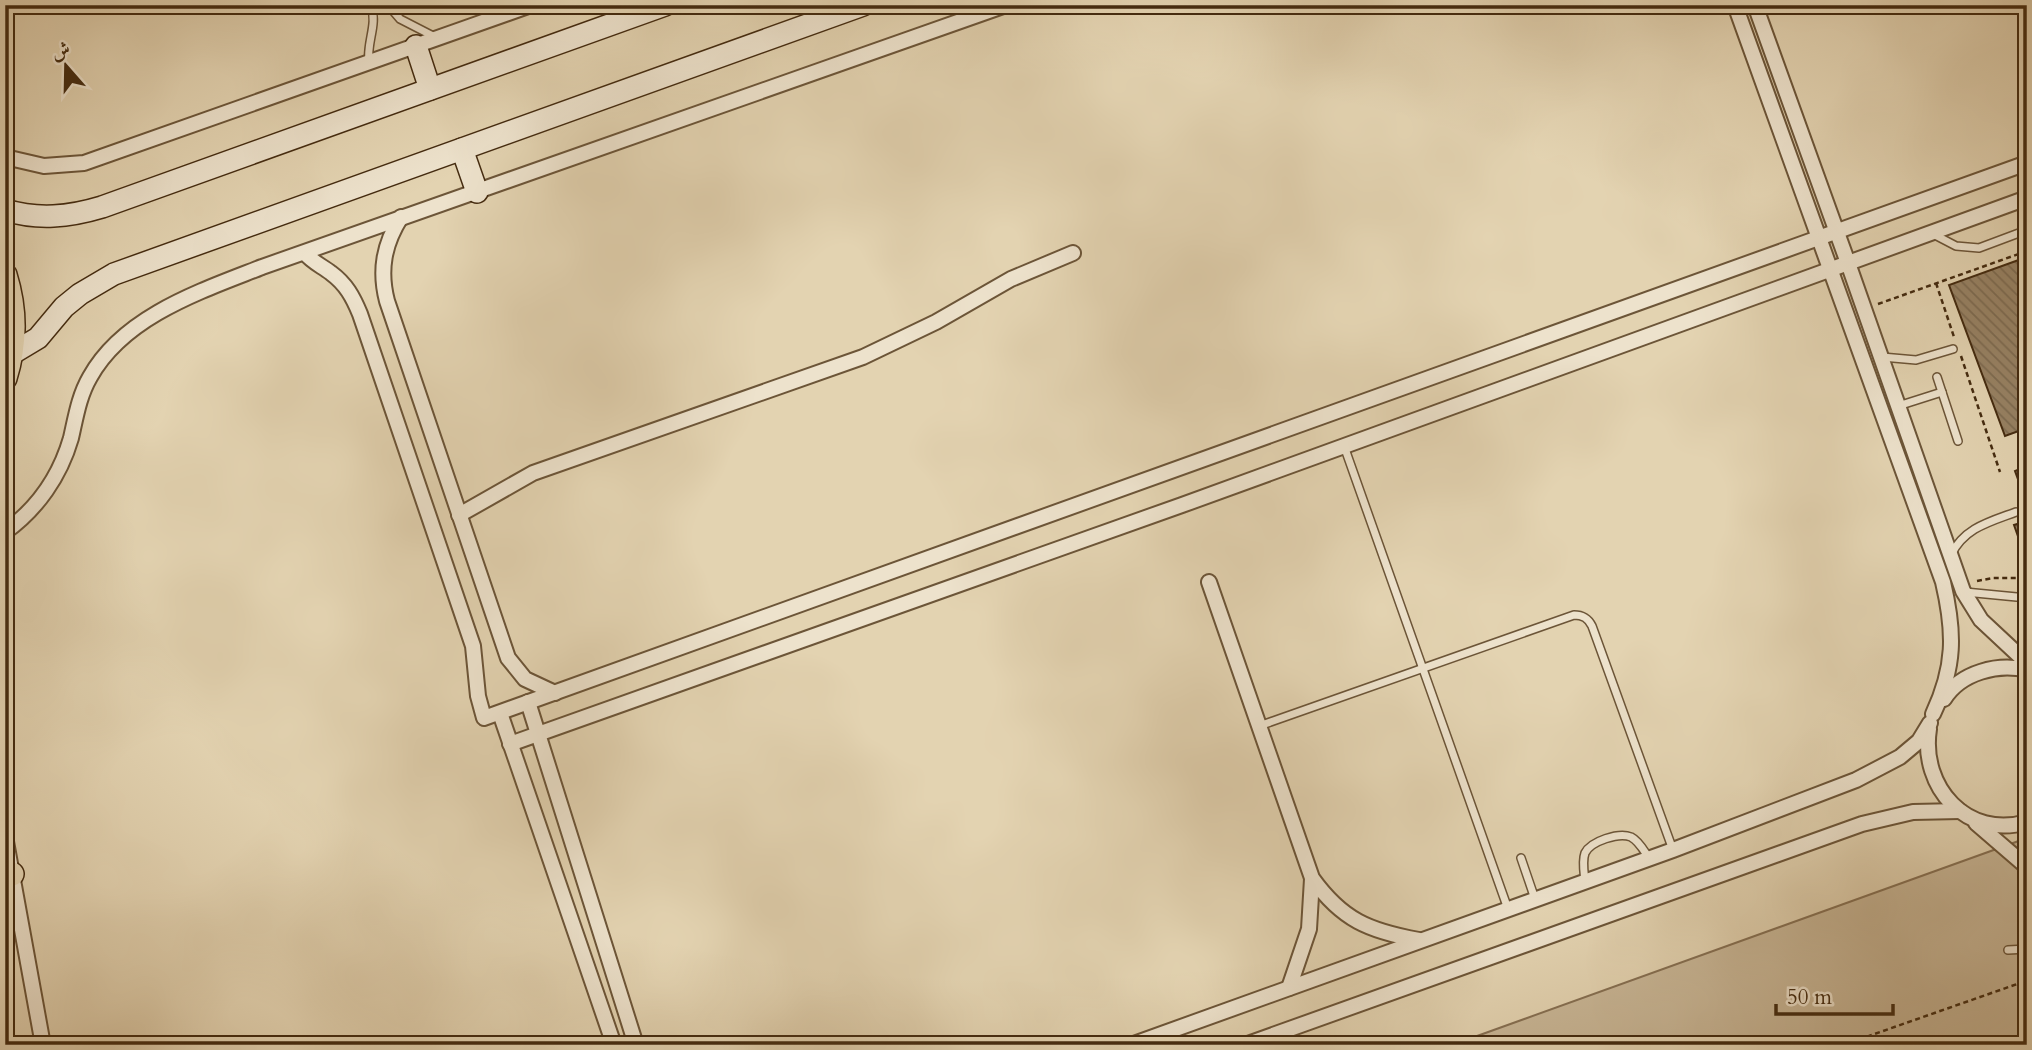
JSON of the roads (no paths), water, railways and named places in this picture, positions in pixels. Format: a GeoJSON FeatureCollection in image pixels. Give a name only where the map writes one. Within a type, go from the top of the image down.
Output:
{"type":"FeatureCollection","features":[{"type":"Feature","properties":{"kind":"main road"},"geometry":{"type":"LineString","coordinates":[[5,210],[38,216],[81,213],[665,5]]}},
{"type":"Feature","properties":{"kind":"main road"},"geometry":{"type":"LineString","coordinates":[[13,353],[38,338],[57,314],[80,294],[114,274],[863,5]]}},
{"type":"Feature","properties":{"kind":"main road"},"geometry":{"type":"LineString","coordinates":[[416,46],[430,89]]}},
{"type":"Feature","properties":{"kind":"main road"},"geometry":{"type":"LineString","coordinates":[[462,149],[477,192]]}},
{"type":"Feature","properties":{"kind":"main road"},"geometry":{"type":"LineString","coordinates":[[5,275],[14,321],[13,353],[5,378]]}},
{"type":"Feature","properties":{"kind":"street"},"geometry":{"type":"LineString","coordinates":[[5,156],[44,166],[84,163],[531,5]]}},
{"type":"Feature","properties":{"kind":"street"},"geometry":{"type":"LineString","coordinates":[[5,533],[36,504],[56,474],[71,436],[84,389],[98,363],[114,345],[144,322],[192,296],[401,217],[1006,5]]}},
{"type":"Feature","properties":{"kind":"street"},"geometry":{"type":"LineString","coordinates":[[1735,5],[1943,582],[1949,608],[1950,661],[1946,687],[1932,719],[1927,743],[1931,772],[1945,797],[2027,867]]}},
{"type":"Feature","properties":{"kind":"street"},"geometry":{"type":"LineString","coordinates":[[1755,5],[1961,587],[1981,620],[2027,663]]}},
{"type":"Feature","properties":{"kind":"street"},"geometry":{"type":"LineString","coordinates":[[305,253],[343,282],[360,314],[473,646],[478,696],[484,718],[2027,163]]}},
{"type":"Feature","properties":{"kind":"street"},"geometry":{"type":"LineString","coordinates":[[510,744],[2027,198]]}},
{"type":"Feature","properties":{"kind":"street"},"geometry":{"type":"LineString","coordinates":[[401,217],[385,251],[384,288],[508,658],[525,678],[555,693]]}},
{"type":"Feature","properties":{"kind":"street"},"geometry":{"type":"LineString","coordinates":[[459,515],[533,473],[863,357],[936,322],[1011,279],[1073,253]]}},
{"type":"Feature","properties":{"kind":"street"},"geometry":{"type":"LineString","coordinates":[[1209,582],[1312,878],[1309,929],[1289,988]]}},
{"type":"Feature","properties":{"kind":"street"},"geometry":{"type":"LineString","coordinates":[[1131,1045],[1673,850],[1879,770],[1920,741],[1947,694],[1966,678],[1990,668],[2015,667],[2027,670]]}},
{"type":"Feature","properties":{"kind":"street"},"geometry":{"type":"LineString","coordinates":[[528,702],[635,1045]]}},
{"type":"Feature","properties":{"kind":"street"},"geometry":{"type":"LineString","coordinates":[[500,713],[614,1045]]}},
{"type":"Feature","properties":{"kind":"street"},"geometry":{"type":"LineString","coordinates":[[1245,1045],[1862,824],[1913,812],[1962,813],[1989,824],[2017,825],[2027,822]]}},
{"type":"Feature","properties":{"kind":"street"},"geometry":{"type":"LineString","coordinates":[[5,836],[9,875],[43,1045]]}},
{"type":"Feature","properties":{"kind":"street"},"geometry":{"type":"LineString","coordinates":[[1312,878],[1335,906],[1355,921],[1377,932],[1420,941]]}},
{"type":"Feature","properties":{"kind":"lane"},"geometry":{"type":"LineString","coordinates":[[369,63],[368,51],[374,21],[371,5]]}},
{"type":"Feature","properties":{"kind":"lane"},"geometry":{"type":"LineString","coordinates":[[388,5],[400,19],[438,38]]}},
{"type":"Feature","properties":{"kind":"lane"},"geometry":{"type":"LineString","coordinates":[[1929,233],[1956,246],[1979,248],[2027,230]]}},
{"type":"Feature","properties":{"kind":"lane"},"geometry":{"type":"LineString","coordinates":[[1881,357],[1916,360],[1953,349]]}},
{"type":"Feature","properties":{"kind":"lane"},"geometry":{"type":"LineString","coordinates":[[1937,377],[1958,441]]}},
{"type":"Feature","properties":{"kind":"lane"},"geometry":{"type":"LineString","coordinates":[[1898,406],[1942,392]]}},
{"type":"Feature","properties":{"kind":"lane"},"geometry":{"type":"LineString","coordinates":[[1344,446],[1508,909]]}},
{"type":"Feature","properties":{"kind":"lane"},"geometry":{"type":"LineString","coordinates":[[1950,556],[1955,546],[1970,531],[2016,512]]}},
{"type":"Feature","properties":{"kind":"lane"},"geometry":{"type":"LineString","coordinates":[[1961,587],[2027,598]]}},
{"type":"Feature","properties":{"kind":"lane"},"geometry":{"type":"LineString","coordinates":[[1259,726],[1574,615],[1586,618],[1592,626],[1673,850]]}},
{"type":"Feature","properties":{"kind":"lane"},"geometry":{"type":"LineString","coordinates":[[1585,881],[1584,856],[1588,848],[1618,836],[1629,836],[1638,842],[1649,858]]}},
{"type":"Feature","properties":{"kind":"lane"},"geometry":{"type":"LineString","coordinates":[[1521,858],[1535,899]]}},
{"type":"Feature","properties":{"kind":"lane"},"geometry":{"type":"LineString","coordinates":[[2008,950],[2027,949]]}}]}
